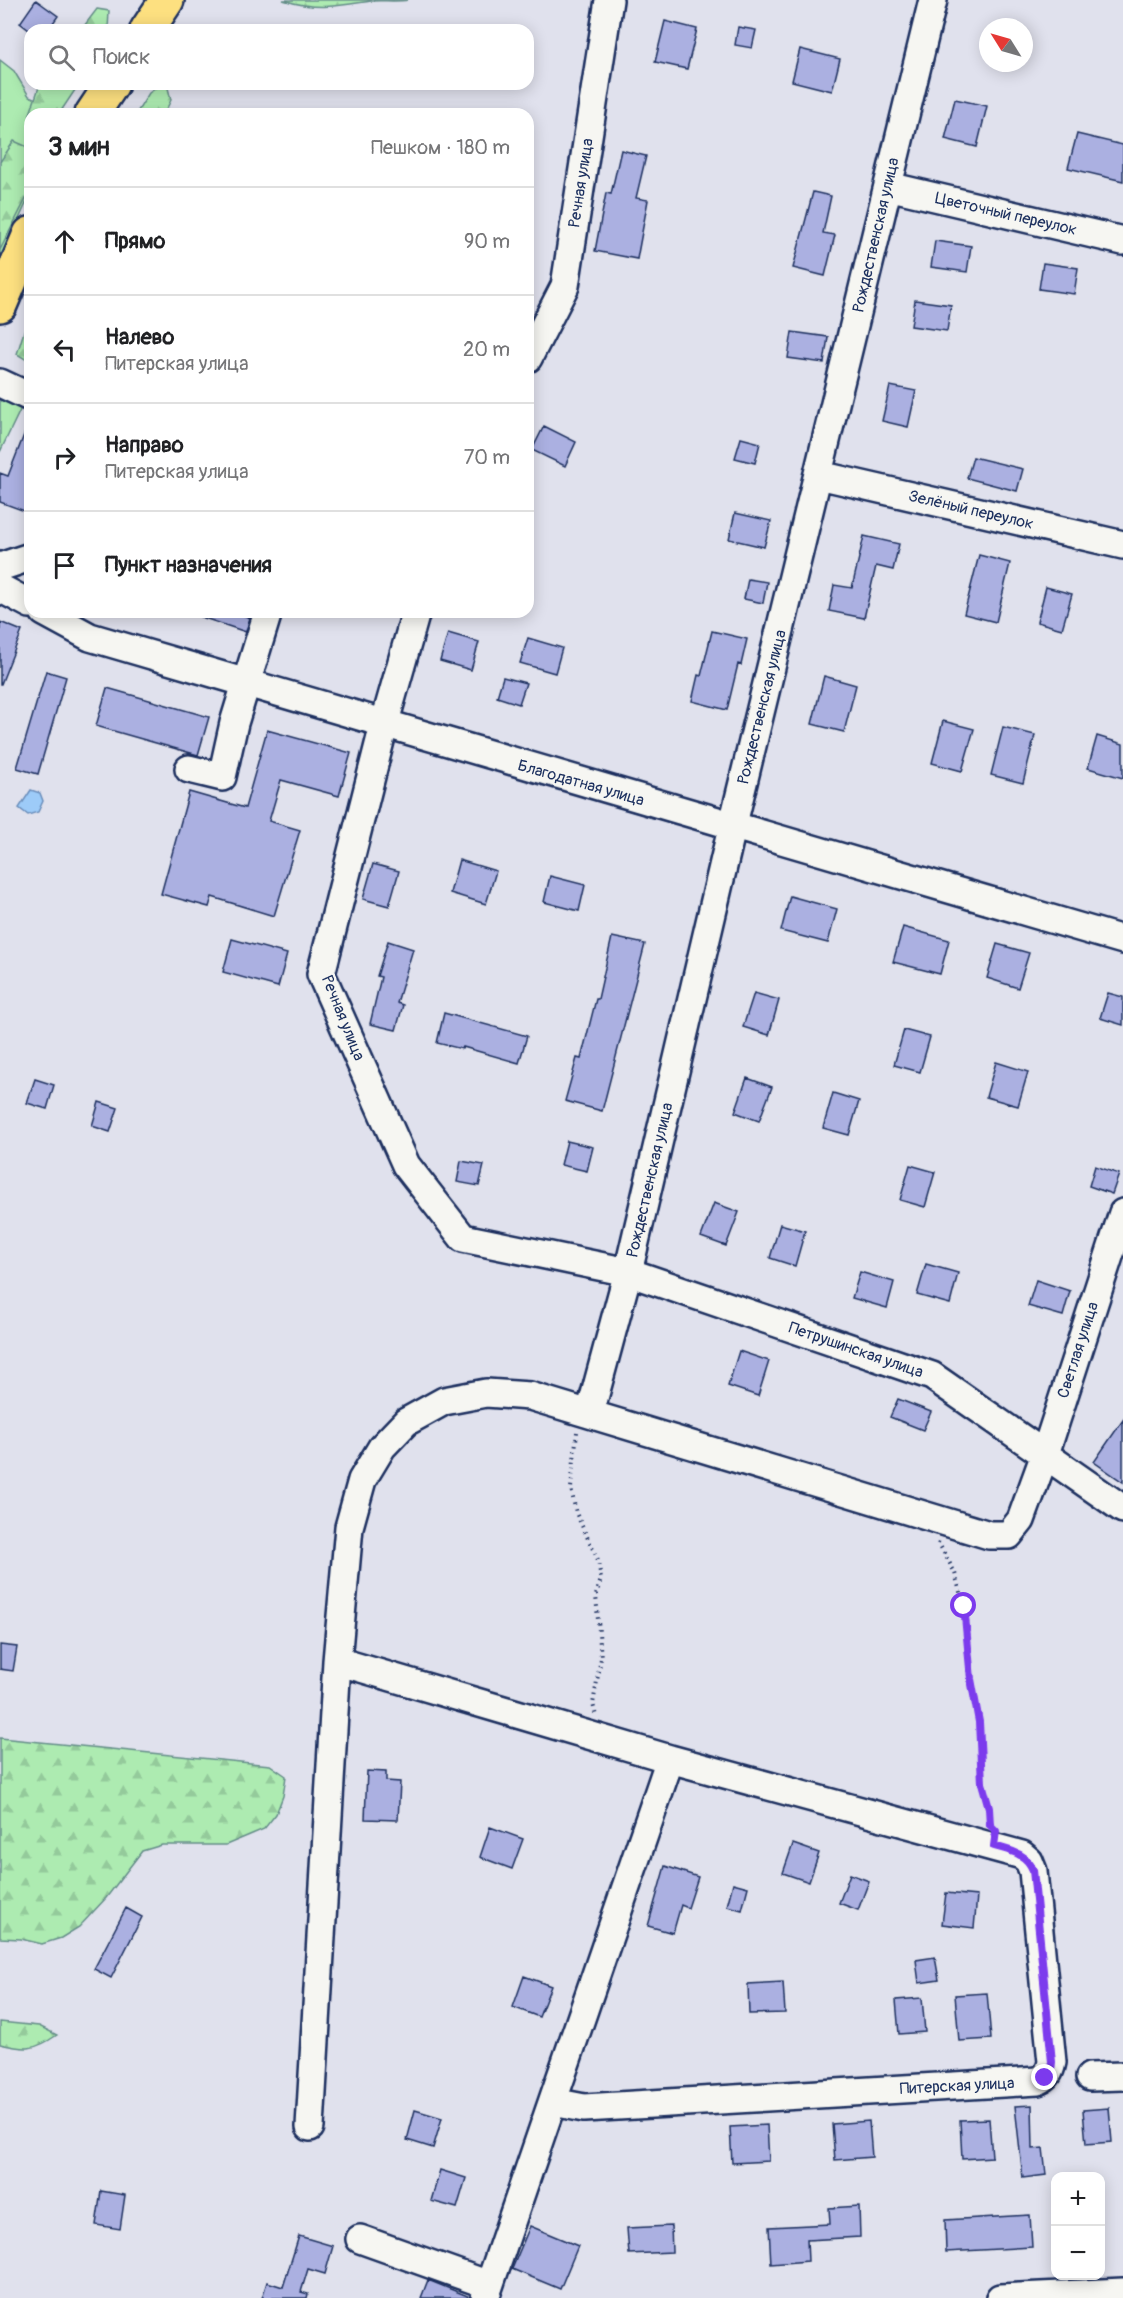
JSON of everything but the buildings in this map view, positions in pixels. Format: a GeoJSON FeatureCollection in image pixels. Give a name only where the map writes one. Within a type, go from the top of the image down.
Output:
{"type":"FeatureCollection","features":[{"type":"Feature","properties":{"kind":"main road"},"geometry":{"type":"LineString","coordinates":[[151,24],[167,0]]}},
{"type":"Feature","properties":{"kind":"main road"},"geometry":{"type":"LineString","coordinates":[[96,108],[108,90]]}},
{"type":"Feature","properties":{"kind":"main road"},"geometry":{"type":"LineString","coordinates":[[0,305],[24,248]]}},
{"type":"Feature","properties":{"kind":"street","name":"Речная улица"},"geometry":{"type":"LineString","coordinates":[[534,346],[565,286],[609,0]]}},
{"type":"Feature","properties":{"kind":"street","name":"Рождественская улица"},"geometry":{"type":"LineString","coordinates":[[590,1413],[628,1272],[732,828],[933,0]]}},
{"type":"Feature","properties":{"kind":"street","name":"Цветочный переулок"},"geometry":{"type":"LineString","coordinates":[[888,186],[1123,241]]}},
{"type":"Feature","properties":{"kind":"street"},"geometry":{"type":"LineString","coordinates":[[0,383],[24,394]]}},
{"type":"Feature","properties":{"kind":"street","name":"Зелёный переулок"},"geometry":{"type":"LineString","coordinates":[[819,475],[1123,544]]}},
{"type":"Feature","properties":{"kind":"street"},"geometry":{"type":"LineString","coordinates":[[0,588],[24,601]]}},
{"type":"Feature","properties":{"kind":"street","name":"Благодатная улица"},"geometry":{"type":"LineString","coordinates":[[55,618],[90,638],[246,682],[732,828],[1123,940]]}},
{"type":"Feature","properties":{"kind":"street"},"geometry":{"type":"LineString","coordinates":[[189,769],[222,777],[246,682],[266,618]]}},
{"type":"Feature","properties":{"kind":"street","name":"Речная улица"},"geometry":{"type":"LineString","coordinates":[[414,618],[384,725],[321,974],[406,1165],[463,1238],[628,1272]]}},
{"type":"Feature","properties":{"kind":"street","name":"Светлая улица"},"geometry":{"type":"LineString","coordinates":[[943,1522],[989,1536],[1010,1535],[1021,1520],[1045,1454],[1123,1213]]}},
{"type":"Feature","properties":{"kind":"street","name":"Петрушинская улица"},"geometry":{"type":"LineString","coordinates":[[628,1272],[932,1376],[1123,1509]]}},
{"type":"Feature","properties":{"kind":"street"},"geometry":{"type":"LineString","coordinates":[[310,2127],[337,1661],[349,1527],[362,1480],[382,1447],[406,1422],[444,1401],[486,1394],[530,1396],[943,1522]]}},
{"type":"Feature","properties":{"kind":"street","name":"Питерская улица"},"geometry":{"type":"LineString","coordinates":[[337,1661],[670,1759],[994,1846],[1022,1855],[1029,1861],[1033,1870],[1052,2062],[1051,2071],[1045,2078],[1029,2081],[584,2108],[553,2102]]}},
{"type":"Feature","properties":{"kind":"street"},"geometry":{"type":"LineString","coordinates":[[360,2240],[487,2292],[670,1759]]}},
{"type":"Feature","properties":{"kind":"street"},"geometry":{"type":"LineString","coordinates":[[1090,2077],[1123,2076]]}},
{"type":"Feature","properties":{"kind":"street"},"geometry":{"type":"LineString","coordinates":[[1000,2298],[1123,2292]]}},
{"type":"Feature","properties":{"kind":"path"},"geometry":{"type":"LineString","coordinates":[[590,1413],[577,1429],[571,1488],[576,1513],[598,1560],[601,1579],[596,1595],[596,1617],[601,1658],[593,1704],[603,1740]]}},
{"type":"Feature","properties":{"kind":"path"},"geometry":{"type":"LineString","coordinates":[[943,1522],[936,1537],[955,1573],[964,1606],[971,1679],[979,1722],[982,1783],[989,1808],[990,1825],[996,1831],[994,1846]]}},
{"type":"Feature","properties":{"kind":"green space"},"geometry":{"type":"Polygon","coordinates":[[[283,0],[408,0],[306,6],[283,0]]]}},
{"type":"Feature","properties":{"kind":"green space"},"geometry":{"type":"Polygon","coordinates":[[[97,9],[109,11],[108,24],[86,24],[97,9]]]}},
{"type":"Feature","properties":{"kind":"green space"},"geometry":{"type":"Polygon","coordinates":[[[0,60],[14,71],[29,96],[58,108],[24,108],[24,208],[0,260],[0,60]]]}},
{"type":"Feature","properties":{"kind":"green space"},"geometry":{"type":"Polygon","coordinates":[[[38,90],[75,90],[63,108],[32,108],[38,90]]]}},
{"type":"Feature","properties":{"kind":"green space"},"geometry":{"type":"Polygon","coordinates":[[[153,90],[168,90],[171,100],[167,108],[140,108],[153,90]]]}},
{"type":"Feature","properties":{"kind":"green space"},"geometry":{"type":"Polygon","coordinates":[[[14,141],[24,145],[24,203],[0,250],[0,162],[14,141]]]}},
{"type":"Feature","properties":{"kind":"green space"},"geometry":{"type":"Polygon","coordinates":[[[24,331],[24,358],[17,354],[24,331]]]}},
{"type":"Feature","properties":{"kind":"green space"},"geometry":{"type":"Polygon","coordinates":[[[0,393],[23,404],[0,452],[0,393]]]}},
{"type":"Feature","properties":{"kind":"green space"},"geometry":{"type":"Polygon","coordinates":[[[0,1738],[270,1765],[286,1776],[283,1796],[276,1814],[264,1829],[226,1845],[162,1845],[142,1851],[106,1898],[79,1927],[61,1938],[42,1944],[21,1939],[0,1938],[0,1738]]]}},
{"type":"Feature","properties":{"kind":"green space"},"geometry":{"type":"Polygon","coordinates":[[[0,2022],[39,2026],[57,2035],[30,2048],[0,2044],[0,2022]]]}},
{"type":"Feature","properties":{"kind":"water"},"geometry":{"type":"Polygon","coordinates":[[[31,790],[40,793],[43,801],[38,812],[28,815],[19,808],[31,790]]]}},
{"type":"Feature","properties":{"kind":"route"},"geometry":{"type":"LineString","coordinates":[[964,1606],[971,1679],[979,1722],[982,1783],[989,1808],[990,1825],[996,1831],[994,1846],[1022,1855],[1029,1861],[1033,1870],[1052,2062],[1051,2071],[1045,2078]]}}]}
